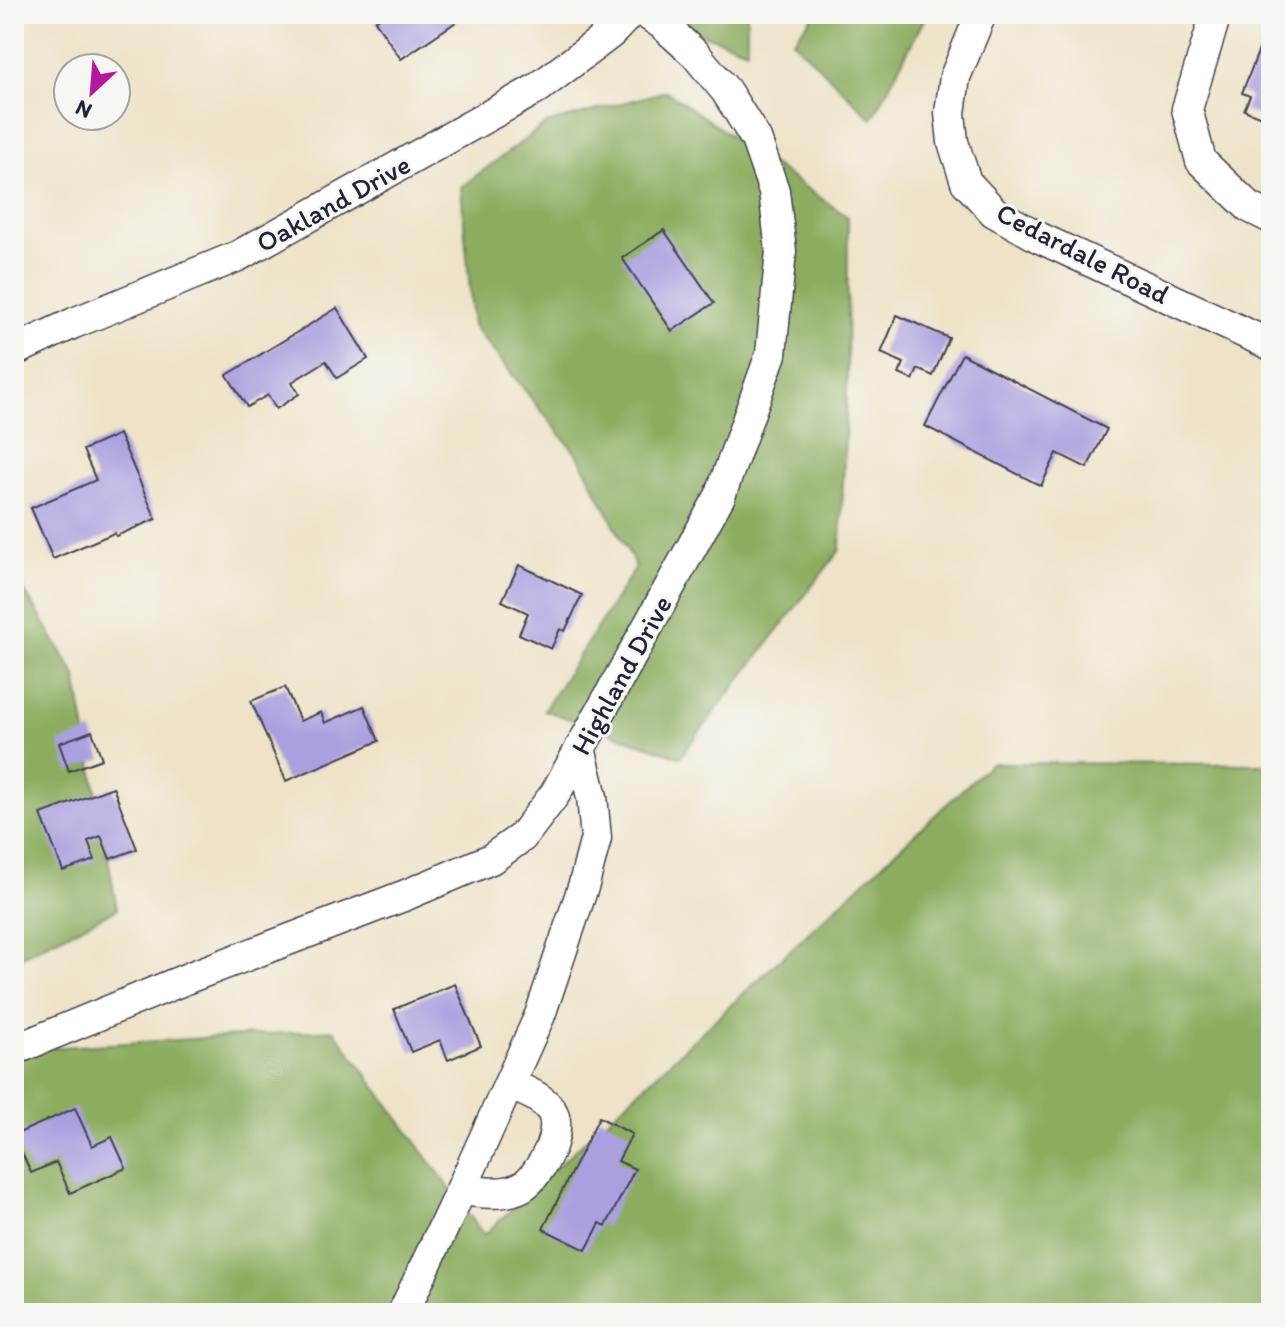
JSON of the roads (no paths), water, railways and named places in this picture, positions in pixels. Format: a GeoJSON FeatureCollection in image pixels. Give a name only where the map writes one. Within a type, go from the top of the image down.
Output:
{"type":"FeatureCollection","features":[{"type":"Feature","properties":{"kind":"street","name":"Oakland Drive"},"geometry":{"type":"LineString","coordinates":[[14,351],[238,256],[538,88],[611,33],[629,14]]}},
{"type":"Feature","properties":{"kind":"street","name":"Highland Drive"},"geometry":{"type":"LineString","coordinates":[[14,1050],[491,859],[522,837],[555,794],[720,496],[771,354],[781,251],[774,191],[756,139],[726,91],[695,54],[647,14]]}},
{"type":"Feature","properties":{"kind":"street","name":"Cedardale Road"},"geometry":{"type":"LineString","coordinates":[[981,14],[955,77],[950,113],[953,142],[966,182],[994,212],[1040,238],[1271,345]]}},
{"type":"Feature","properties":{"kind":"street"},"geometry":{"type":"LineString","coordinates":[[1216,14],[1187,109],[1201,161],[1249,207],[1271,218]]}},
{"type":"Feature","properties":{"kind":"street"},"geometry":{"type":"LineString","coordinates":[[403,1313],[540,1015],[584,884],[596,838],[592,797],[580,748]]}},
{"type":"Feature","properties":{"kind":"street"},"geometry":{"type":"LineString","coordinates":[[461,1190],[496,1194],[522,1186],[542,1167],[555,1134],[553,1112],[538,1097],[509,1084]]}}]}
